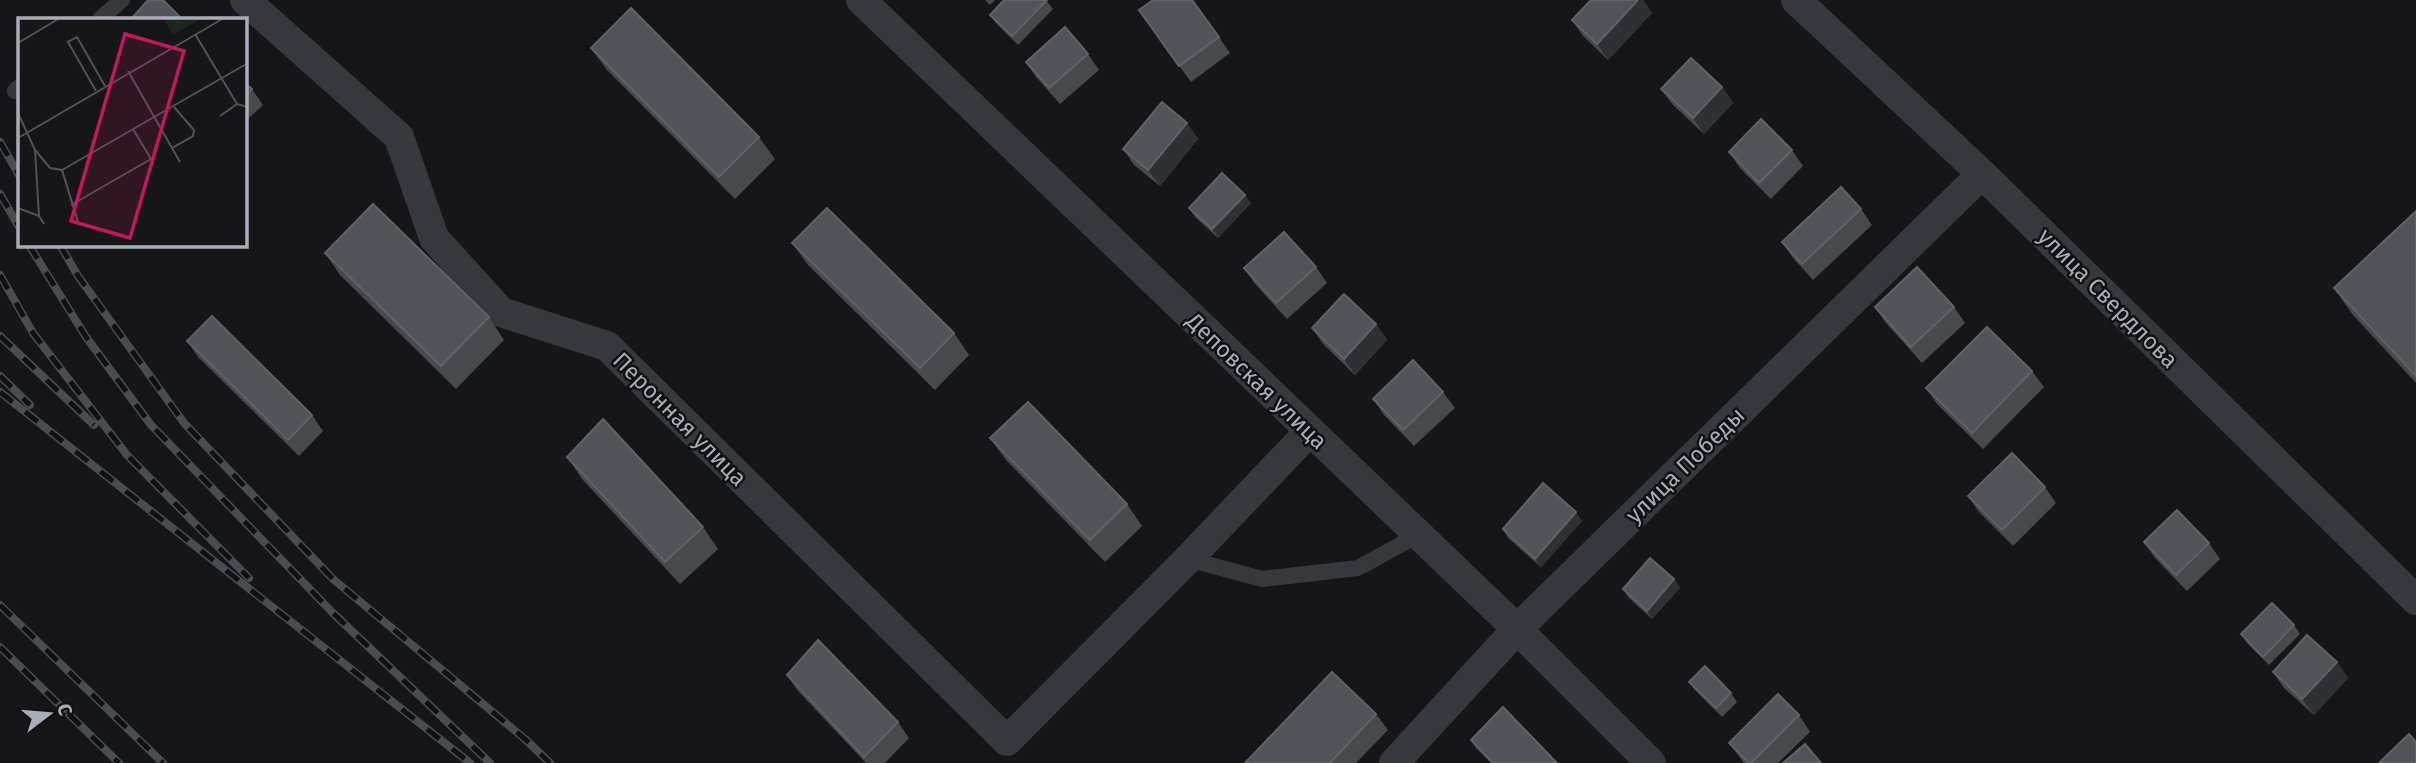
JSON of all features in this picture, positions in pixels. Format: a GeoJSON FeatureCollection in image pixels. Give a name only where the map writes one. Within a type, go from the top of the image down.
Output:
{"type":"FeatureCollection","features":[{"type":"Feature","properties":{"kind":"street","name":"Перонная улица"},"geometry":{"type":"LineString","coordinates":[[245,0],[398,137],[434,237],[501,312],[607,346],[1007,741],[1188,559]]}},
{"type":"Feature","properties":{"kind":"street","name":"Деповская улица"},"geometry":{"type":"LineString","coordinates":[[861,0],[1517,629],[1651,763]]}},
{"type":"Feature","properties":{"kind":"street","name":"улица Свердлова"},"geometry":{"type":"LineString","coordinates":[[1796,0],[1982,174],[2416,600]]}},
{"type":"Feature","properties":{"kind":"street","name":"улица Победы"},"geometry":{"type":"LineString","coordinates":[[1394,763],[1517,629],[1982,174]]}},
{"type":"Feature","properties":{"kind":"street"},"geometry":{"type":"LineString","coordinates":[[1188,559],[1309,432]]}},
{"type":"Feature","properties":{"kind":"lane"},"geometry":{"type":"LineString","coordinates":[[101,18],[122,0]]}},
{"type":"Feature","properties":{"kind":"lane"},"geometry":{"type":"LineString","coordinates":[[1188,559],[1262,579],[1357,568],[1418,535]]}},
{"type":"Feature","properties":{"kind":"building"},"geometry":{"type":"Polygon","coordinates":[[[148,0],[163,0],[181,18],[132,18],[148,0]]]}},
{"type":"Feature","properties":{"kind":"building"},"geometry":{"type":"Polygon","coordinates":[[[1004,0],[1047,0],[1012,36],[990,15],[1004,0]]]}},
{"type":"Feature","properties":{"kind":"building"},"geometry":{"type":"Polygon","coordinates":[[[1153,0],[1192,0],[1219,37],[1179,66],[1139,10],[1153,0]]]}},
{"type":"Feature","properties":{"kind":"building"},"geometry":{"type":"Polygon","coordinates":[[[1591,0],[1638,0],[1597,44],[1572,20],[1591,0]]]}},
{"type":"Feature","properties":{"kind":"building"},"geometry":{"type":"Polygon","coordinates":[[[631,8],[759,137],[719,177],[591,48],[631,8]]]}},
{"type":"Feature","properties":{"kind":"building"},"geometry":{"type":"Polygon","coordinates":[[[1065,27],[1088,54],[1049,88],[1026,62],[1065,27]]]}},
{"type":"Feature","properties":{"kind":"building"},"geometry":{"type":"Polygon","coordinates":[[[1691,58],[1722,87],[1693,118],[1661,89],[1691,58]]]}},
{"type":"Feature","properties":{"kind":"building"},"geometry":{"type":"Polygon","coordinates":[[[1162,102],[1187,123],[1148,170],[1123,149],[1162,102]]]}},
{"type":"Feature","properties":{"kind":"building"},"geometry":{"type":"Polygon","coordinates":[[[1761,119],[1792,150],[1759,183],[1729,152],[1761,119]]]}},
{"type":"Feature","properties":{"kind":"building"},"geometry":{"type":"Polygon","coordinates":[[[1222,173],[1245,195],[1212,229],[1189,208],[1222,173]]]}},
{"type":"Feature","properties":{"kind":"building"},"geometry":{"type":"Polygon","coordinates":[[[1841,187],[1861,209],[1802,264],[1782,242],[1841,187]]]}},
{"type":"Feature","properties":{"kind":"building"},"geometry":{"type":"Polygon","coordinates":[[[373,204],[489,317],[441,366],[325,253],[373,204]]]}},
{"type":"Feature","properties":{"kind":"building"},"geometry":{"type":"Polygon","coordinates":[[[827,208],[954,333],[920,368],[792,243],[827,208]]]}},
{"type":"Feature","properties":{"kind":"building"},"geometry":{"type":"Polygon","coordinates":[[[2416,211],[2416,376],[2334,288],[2416,211]]]}},
{"type":"Feature","properties":{"kind":"building"},"geometry":{"type":"Polygon","coordinates":[[[1284,232],[1316,267],[1276,303],[1244,268],[1284,232]]]}},
{"type":"Feature","properties":{"kind":"building"},"geometry":{"type":"Polygon","coordinates":[[[1917,267],[1954,307],[1911,347],[1875,307],[1917,267]]]}},
{"type":"Feature","properties":{"kind":"building"},"geometry":{"type":"Polygon","coordinates":[[[1344,294],[1376,324],[1344,359],[1312,328],[1344,294]]]}},
{"type":"Feature","properties":{"kind":"building"},"geometry":{"type":"Polygon","coordinates":[[[212,316],[312,415],[288,440],[187,341],[212,316]]]}},
{"type":"Feature","properties":{"kind":"building"},"geometry":{"type":"Polygon","coordinates":[[[1987,327],[2032,371],[1972,433],[1926,388],[1987,327]]]}},
{"type":"Feature","properties":{"kind":"building"},"geometry":{"type":"Polygon","coordinates":[[[1413,360],[1443,392],[1403,430],[1373,399],[1413,360]]]}},
{"type":"Feature","properties":{"kind":"building"},"geometry":{"type":"Polygon","coordinates":[[[1028,402],[1127,504],[1090,540],[990,438],[1028,402]]]}},
{"type":"Feature","properties":{"kind":"building"},"geometry":{"type":"Polygon","coordinates":[[[603,419],[703,527],[665,562],[567,457],[603,419]]]}},
{"type":"Feature","properties":{"kind":"building"},"geometry":{"type":"Polygon","coordinates":[[[2012,453],[2045,487],[2002,530],[1968,496],[2012,453]]]}},
{"type":"Feature","properties":{"kind":"building"},"geometry":{"type":"Polygon","coordinates":[[[1543,483],[1576,512],[1535,559],[1503,529],[1543,483]]]}},
{"type":"Feature","properties":{"kind":"building"},"geometry":{"type":"Polygon","coordinates":[[[2177,510],[2209,543],[2176,575],[2144,542],[2177,510]]]}},
{"type":"Feature","properties":{"kind":"building"},"geometry":{"type":"Polygon","coordinates":[[[1650,558],[1674,579],[1647,611],[1623,589],[1650,558]]]}},
{"type":"Feature","properties":{"kind":"building"},"geometry":{"type":"Polygon","coordinates":[[[2272,603],[2294,625],[2263,657],[2241,634],[2272,603]]]}},
{"type":"Feature","properties":{"kind":"building"},"geometry":{"type":"Polygon","coordinates":[[[2307,635],[2337,662],[2302,699],[2273,672],[2307,635]]]}},
{"type":"Feature","properties":{"kind":"building"},"geometry":{"type":"Polygon","coordinates":[[[818,640],[898,722],[864,757],[787,675],[818,640]]]}},
{"type":"Feature","properties":{"kind":"building"},"geometry":{"type":"Polygon","coordinates":[[[1705,666],[1731,693],[1716,708],[1689,682],[1705,666]]]}},
{"type":"Feature","properties":{"kind":"building"},"geometry":{"type":"Polygon","coordinates":[[[1332,672],[1376,714],[1330,763],[1245,763],[1332,672]]]}},
{"type":"Feature","properties":{"kind":"building"},"geometry":{"type":"Polygon","coordinates":[[[1778,694],[1799,715],[1749,763],[1729,743],[1778,694]]]}},
{"type":"Feature","properties":{"kind":"building"},"geometry":{"type":"Polygon","coordinates":[[[1503,707],[1557,763],[1493,763],[1471,740],[1503,707]]]}},
{"type":"Feature","properties":{"kind":"building"},"geometry":{"type":"Polygon","coordinates":[[[2409,734],[2416,742],[2416,763],[2379,763],[2409,734]]]}},
{"type":"Feature","properties":{"kind":"building"},"geometry":{"type":"Polygon","coordinates":[[[1805,744],[1821,763],[1783,763],[1805,744]]]}},
{"type":"Feature","properties":{"kind":"railway"},"geometry":{"type":"LineString","coordinates":[[0,142],[18,173]]}},
{"type":"Feature","properties":{"kind":"railway"},"geometry":{"type":"LineString","coordinates":[[0,194],[18,225]]}},
{"type":"Feature","properties":{"kind":"railway"},"geometry":{"type":"LineString","coordinates":[[30,247],[86,337],[151,425],[333,613],[490,763]]}},
{"type":"Feature","properties":{"kind":"railway"},"geometry":{"type":"LineString","coordinates":[[61,247],[78,276],[184,423],[333,579],[525,739],[550,763]]}},
{"type":"Feature","properties":{"kind":"railway"},"geometry":{"type":"LineString","coordinates":[[0,275],[33,333],[127,455],[249,578]]}},
{"type":"Feature","properties":{"kind":"railway"},"geometry":{"type":"LineString","coordinates":[[0,336],[94,425]]}},
{"type":"Feature","properties":{"kind":"railway"},"geometry":{"type":"LineString","coordinates":[[0,376],[30,405]]}},
{"type":"Feature","properties":{"kind":"railway"},"geometry":{"type":"LineString","coordinates":[[0,392],[470,763]]}},
{"type":"Feature","properties":{"kind":"railway"},"geometry":{"type":"LineString","coordinates":[[0,605],[163,763]]}},
{"type":"Feature","properties":{"kind":"railway"},"geometry":{"type":"LineString","coordinates":[[0,647],[119,763]]}}]}
